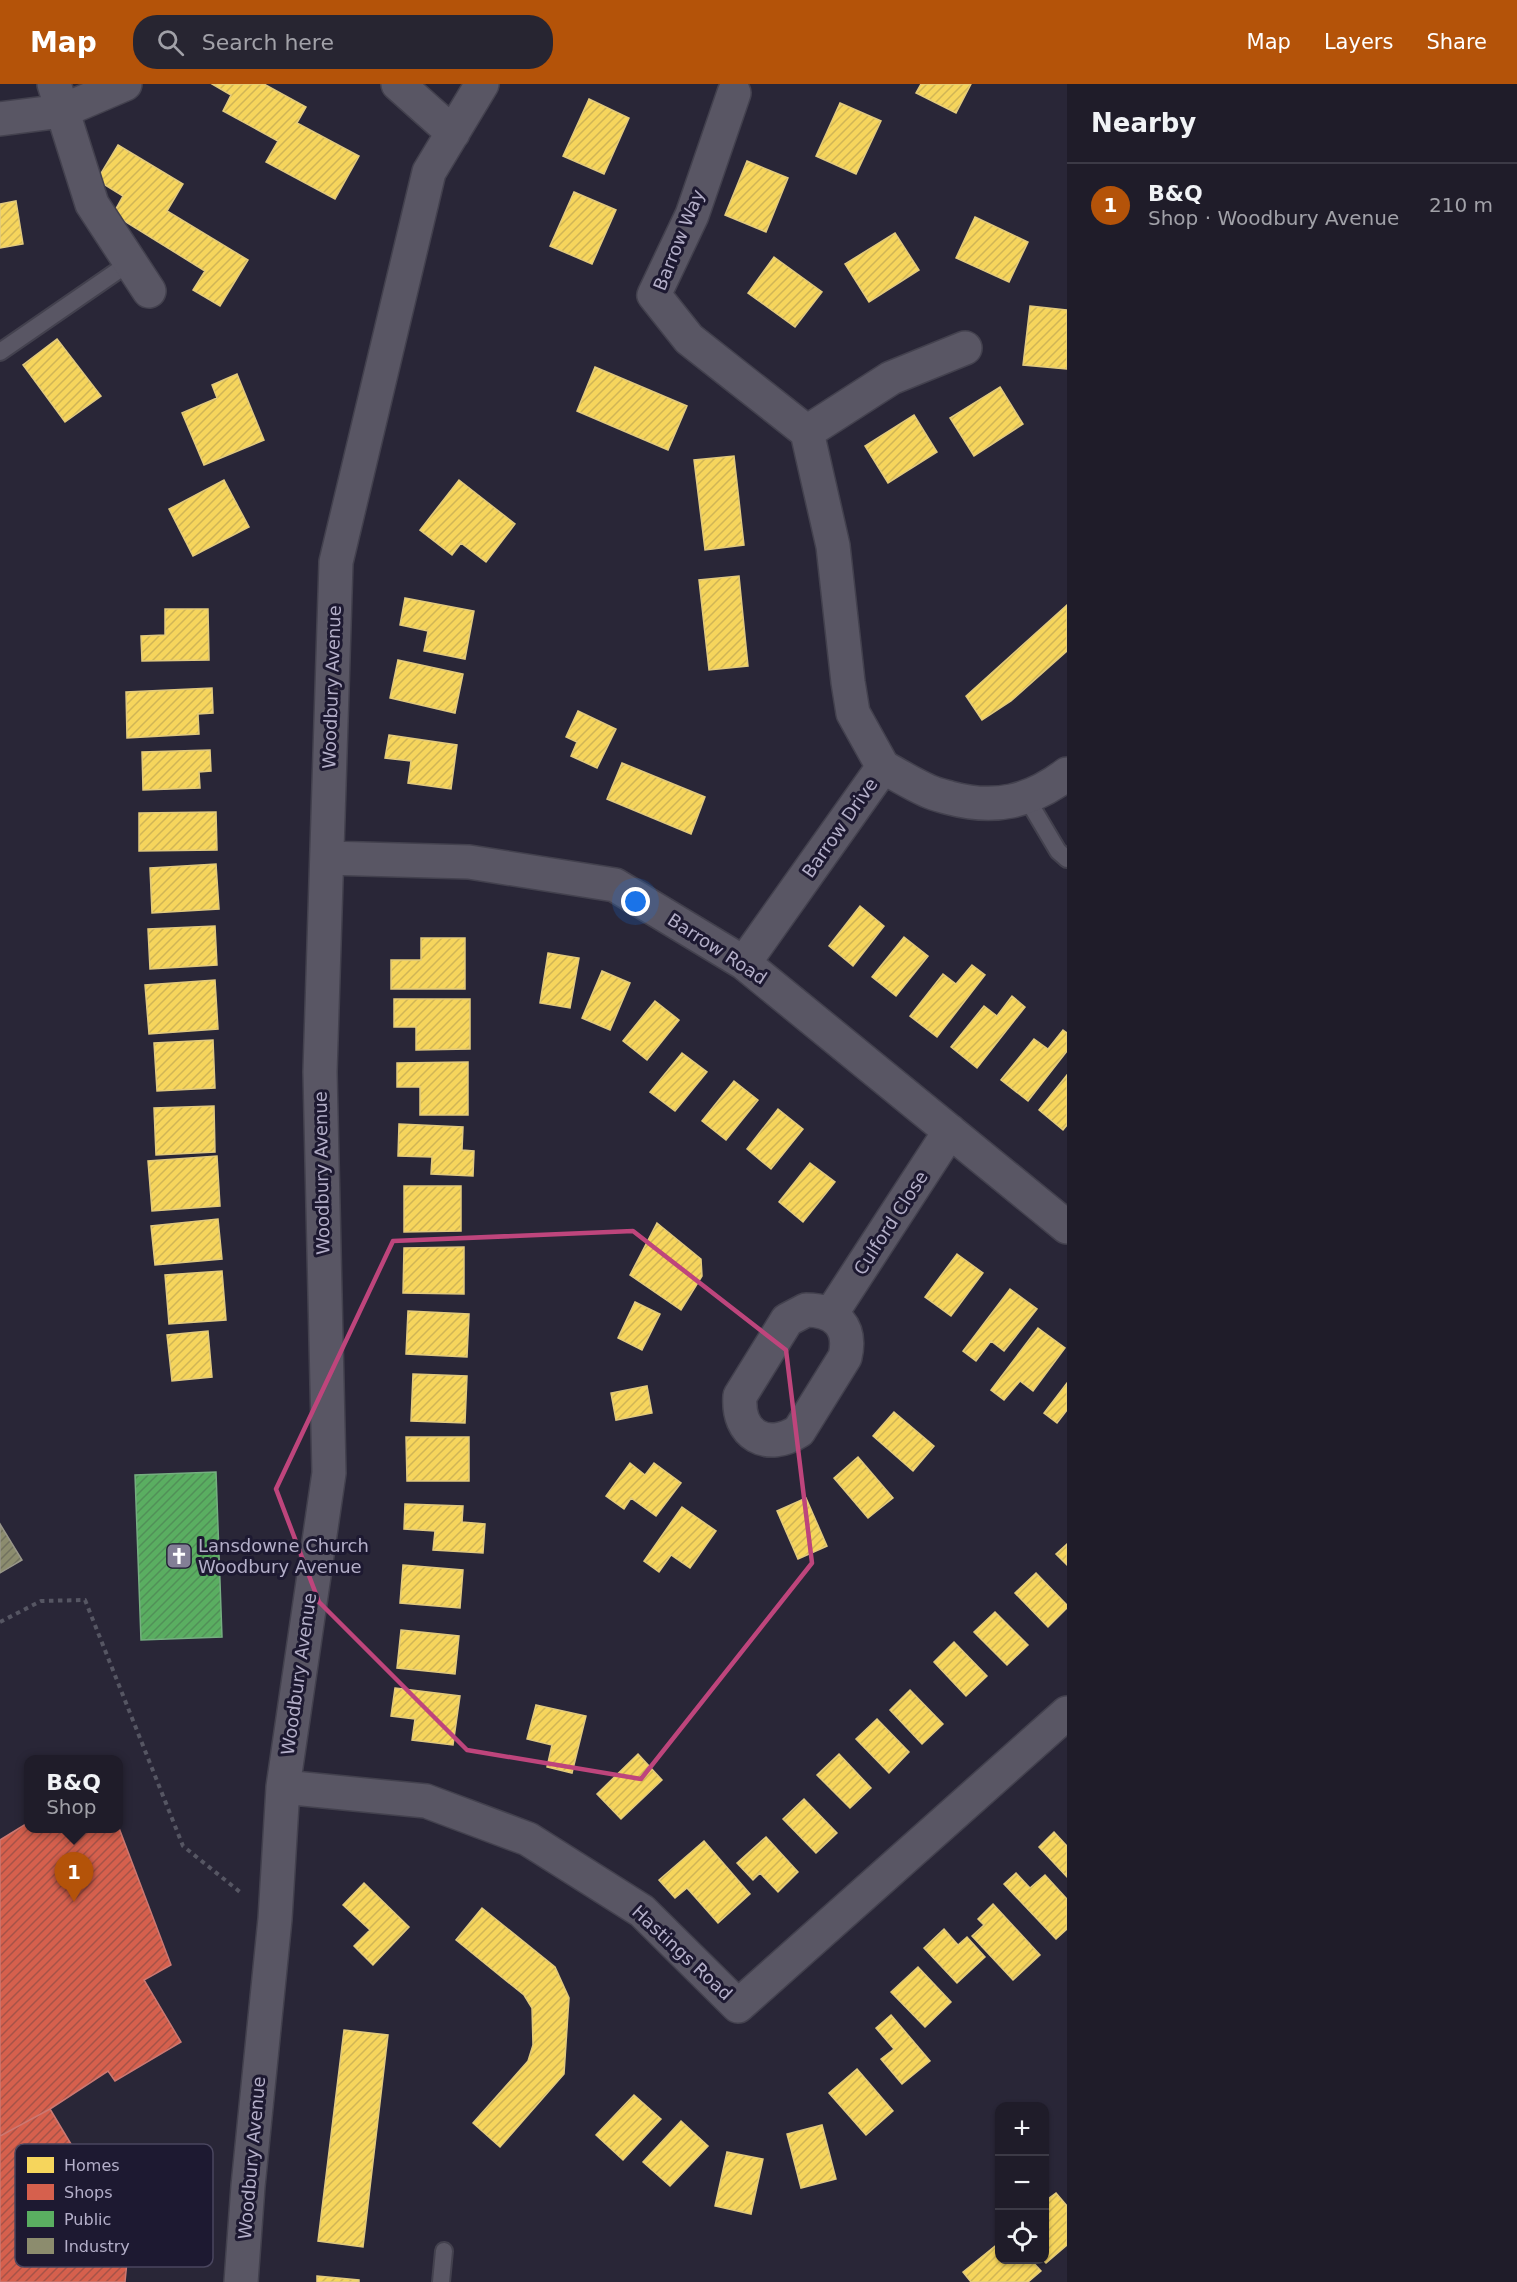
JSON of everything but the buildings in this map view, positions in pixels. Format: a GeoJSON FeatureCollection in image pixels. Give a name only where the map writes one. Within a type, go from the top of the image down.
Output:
{"type":"FeatureCollection","features":[{"type":"Feature","properties":{"kind":"street"},"geometry":{"type":"LineString","coordinates":[[0,119],[58,98],[125,84]]}},
{"type":"Feature","properties":{"kind":"street"},"geometry":{"type":"LineString","coordinates":[[398,84],[453,133]]}},
{"type":"Feature","properties":{"kind":"street","name":"Woodbury Avenue"},"geometry":{"type":"LineString","coordinates":[[241,2282],[248,2186],[275,1920],[283,1787],[329,1473],[320,1072],[336,562],[429,172],[482,84]]}},
{"type":"Feature","properties":{"kind":"street","name":"Barrow Way"},"geometry":{"type":"LineString","coordinates":[[734,93],[692,215],[654,295],[689,339],[807,432]]}},
{"type":"Feature","properties":{"kind":"street"},"geometry":{"type":"LineString","coordinates":[[58,98],[92,204],[149,291]]}},
{"type":"Feature","properties":{"kind":"street"},"geometry":{"type":"LineString","coordinates":[[883,767],[853,713],[833,546],[807,432],[891,378],[965,348]]}},
{"type":"Feature","properties":{"kind":"street","name":"Barrow Drive"},"geometry":{"type":"LineString","coordinates":[[744,963],[883,767],[930,792],[963,801],[993,804],[1026,797],[1048,788],[1067,774]]}},
{"type":"Feature","properties":{"kind":"street","name":"Barrow Road"},"geometry":{"type":"LineString","coordinates":[[327,858],[469,862],[615,885],[744,963],[1067,1227]]}},
{"type":"Feature","properties":{"kind":"street","name":"Culford Close"},"geometry":{"type":"LineString","coordinates":[[831,1314],[950,1131]]}},
{"type":"Feature","properties":{"kind":"street","name":"Hastings Road"},"geometry":{"type":"LineString","coordinates":[[283,1787],[426,1801],[528,1839],[642,1911],[738,2006],[1067,1713]]}},
{"type":"Feature","properties":{"kind":"lane"},"geometry":{"type":"LineString","coordinates":[[0,352],[129,263]]}},
{"type":"Feature","properties":{"kind":"lane"},"geometry":{"type":"LineString","coordinates":[[1026,797],[1058,851],[1067,859]]}},
{"type":"Feature","properties":{"kind":"lane"},"geometry":{"type":"LineString","coordinates":[[441,2282],[444,2251]]}},
{"type":"Feature","properties":{"kind":"path"},"geometry":{"type":"LineString","coordinates":[[0,1622],[41,1601],[85,1600],[183,1846],[275,1920]]}},
{"type":"Feature","properties":{"kind":"highlighted area"},"geometry":{"type":"Polygon","coordinates":[[[633,1231],[786,1350],[812,1563],[641,1779],[467,1750],[319,1602],[276,1489],[393,1241],[633,1231]]]}},
{"type":"Feature","properties":{"kind":"place","name":"Lansdowne Church Woodbury Avenue"},"geometry":{"type":"Point","coordinates":[179,1556]}},
{"type":"Feature","properties":{"kind":"place","name":"B&Q"},"geometry":{"type":"Point","coordinates":[74,1902]}}]}
